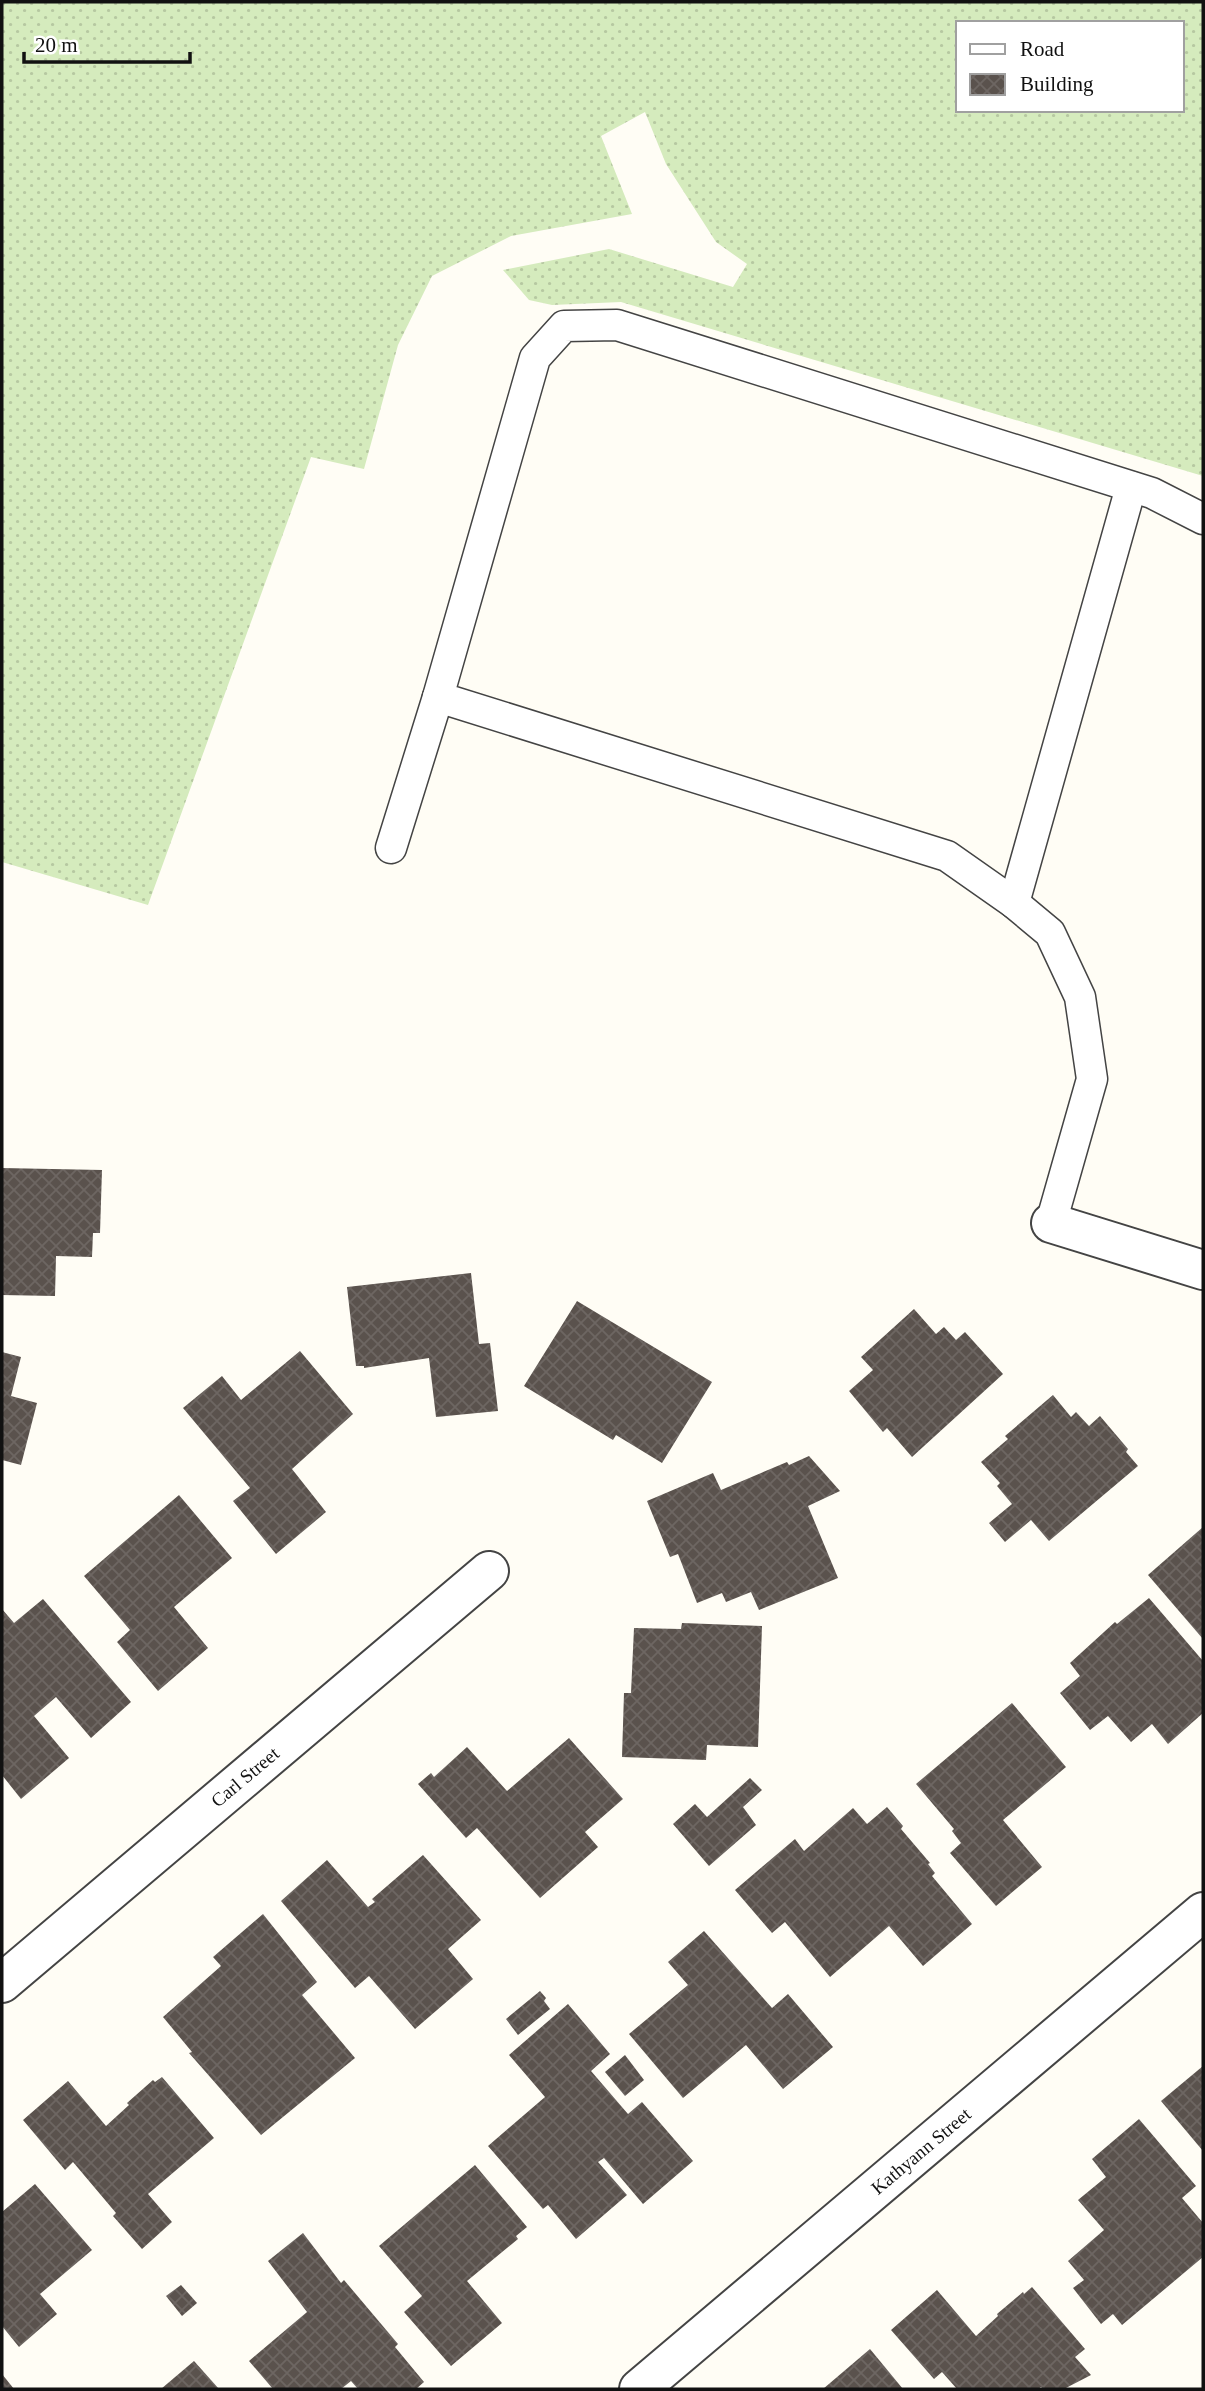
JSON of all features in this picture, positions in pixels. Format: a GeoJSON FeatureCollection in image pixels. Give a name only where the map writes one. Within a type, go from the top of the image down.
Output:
{"type":"FeatureCollection","features":[{"type":"Feature","properties":{"kind":"street"},"geometry":{"type":"LineString","coordinates":[[1051,1223],[1203,1270]]}},
{"type":"Feature","properties":{"kind":"street","name":"Carl Street"},"geometry":{"type":"LineString","coordinates":[[2,1983],[489,1571]]}},
{"type":"Feature","properties":{"kind":"street","name":"Kathyann Street"},"geometry":{"type":"LineString","coordinates":[[639,2389],[1203,1912]]}},
{"type":"Feature","properties":{"kind":"lane"},"geometry":{"type":"LineString","coordinates":[[391,848],[438,697],[535,358],[564,326],[617,326],[1152,493],[1203,519]]}},
{"type":"Feature","properties":{"kind":"lane"},"geometry":{"type":"LineString","coordinates":[[1014,903],[1131,487]]}},
{"type":"Feature","properties":{"kind":"lane"},"geometry":{"type":"LineString","coordinates":[[438,697],[947,856],[1014,903],[1050,933],[1080,998],[1092,1079],[1051,1223]]}},
{"type":"Feature","properties":{"kind":"green space"},"geometry":{"type":"Polygon","coordinates":[[[2,2],[1203,2],[1203,476],[621,302],[552,305],[529,300],[503,270],[609,249],[733,287],[747,264],[716,242],[666,164],[645,112],[601,136],[632,214],[511,236],[432,276],[398,345],[364,469],[311,457],[148,905],[2,862],[2,2]]]}},
{"type":"Feature","properties":{"kind":"building"},"geometry":{"type":"Polygon","coordinates":[[[2,1168],[102,1170],[100,1233],[93,1233],[92,1257],[56,1256],[55,1296],[2,1295],[2,1168]]]}},
{"type":"Feature","properties":{"kind":"building"},"geometry":{"type":"Polygon","coordinates":[[[471,1273],[479,1344],[490,1343],[498,1411],[436,1417],[429,1358],[364,1368],[356,1366],[347,1287],[471,1273]]]}},
{"type":"Feature","properties":{"kind":"building"},"geometry":{"type":"Polygon","coordinates":[[[577,1301],[712,1382],[662,1463],[616,1435],[613,1440],[524,1386],[577,1301]]]}},
{"type":"Feature","properties":{"kind":"building"},"geometry":{"type":"Polygon","coordinates":[[[914,1309],[936,1334],[944,1327],[956,1340],[965,1332],[1003,1374],[912,1457],[887,1428],[883,1432],[849,1391],[873,1370],[861,1357],[914,1309]]]}},
{"type":"Feature","properties":{"kind":"building"},"geometry":{"type":"Polygon","coordinates":[[[300,1351],[353,1414],[292,1469],[326,1512],[276,1554],[233,1501],[250,1488],[183,1408],[222,1376],[241,1400],[300,1351]]]}},
{"type":"Feature","properties":{"kind":"building"},"geometry":{"type":"Polygon","coordinates":[[[2,1352],[21,1357],[11,1396],[37,1403],[21,1465],[2,1460],[2,1352]]]}},
{"type":"Feature","properties":{"kind":"building"},"geometry":{"type":"Polygon","coordinates":[[[1053,1395],[1071,1417],[1076,1412],[1089,1426],[1100,1416],[1128,1449],[1126,1452],[1138,1466],[1049,1541],[1031,1520],[1005,1542],[989,1523],[1012,1504],[997,1486],[1000,1483],[981,1462],[1008,1439],[1005,1436],[1053,1395]]]}},
{"type":"Feature","properties":{"kind":"building"},"geometry":{"type":"Polygon","coordinates":[[[809,1456],[840,1491],[808,1506],[838,1578],[759,1610],[751,1592],[726,1602],[722,1593],[697,1603],[678,1554],[670,1557],[647,1501],[713,1473],[721,1490],[787,1462],[789,1465],[809,1456]]]}},
{"type":"Feature","properties":{"kind":"building"},"geometry":{"type":"Polygon","coordinates":[[[179,1495],[232,1558],[174,1607],[208,1648],[158,1691],[117,1642],[130,1630],[84,1576],[179,1495]]]}},
{"type":"Feature","properties":{"kind":"building"},"geometry":{"type":"Polygon","coordinates":[[[1203,1527],[1203,1639],[1148,1575],[1203,1527]]]}},
{"type":"Feature","properties":{"kind":"building"},"geometry":{"type":"Polygon","coordinates":[[[1149,1598],[1203,1661],[1203,1713],[1168,1744],[1152,1724],[1131,1742],[1108,1716],[1090,1730],[1060,1693],[1080,1676],[1070,1663],[1115,1622],[1117,1624],[1149,1598]]]}},
{"type":"Feature","properties":{"kind":"building"},"geometry":{"type":"Polygon","coordinates":[[[43,1599],[131,1702],[91,1738],[56,1697],[34,1716],[69,1758],[21,1799],[2,1775],[2,1609],[14,1623],[43,1599]]]}},
{"type":"Feature","properties":{"kind":"building"},"geometry":{"type":"Polygon","coordinates":[[[682,1623],[762,1626],[758,1747],[707,1745],[706,1760],[622,1757],[624,1693],[631,1693],[634,1628],[681,1629],[682,1623]]]}},
{"type":"Feature","properties":{"kind":"building"},"geometry":{"type":"Polygon","coordinates":[[[1012,1703],[1066,1767],[1003,1820],[1042,1867],[996,1906],[950,1853],[961,1843],[952,1831],[954,1829],[916,1784],[1012,1703]]]}},
{"type":"Feature","properties":{"kind":"building"},"geometry":{"type":"Polygon","coordinates":[[[569,1738],[623,1799],[585,1832],[598,1847],[540,1898],[477,1828],[466,1838],[418,1784],[431,1773],[434,1777],[467,1747],[507,1791],[569,1738]]]}},
{"type":"Feature","properties":{"kind":"building"},"geometry":{"type":"Polygon","coordinates":[[[750,1778],[762,1790],[743,1807],[756,1825],[709,1866],[673,1824],[695,1804],[707,1817],[750,1778]]]}},
{"type":"Feature","properties":{"kind":"building"},"geometry":{"type":"Polygon","coordinates":[[[887,1807],[903,1826],[901,1829],[930,1863],[928,1864],[935,1873],[932,1876],[972,1924],[923,1966],[889,1926],[830,1977],[785,1922],[772,1933],[735,1890],[795,1839],[804,1851],[853,1808],[867,1824],[887,1807]]]}},
{"type":"Feature","properties":{"kind":"building"},"geometry":{"type":"Polygon","coordinates":[[[423,1855],[481,1920],[448,1949],[473,1979],[415,2029],[369,1976],[355,1988],[281,1901],[327,1860],[368,1907],[375,1902],[372,1899],[423,1855]]]}},
{"type":"Feature","properties":{"kind":"building"},"geometry":{"type":"Polygon","coordinates":[[[263,1914],[317,1982],[302,1995],[355,2058],[261,2135],[189,2053],[192,2052],[163,2017],[221,1966],[213,1957],[263,1914]]]}},
{"type":"Feature","properties":{"kind":"building"},"geometry":{"type":"Polygon","coordinates":[[[704,1931],[772,2008],[788,1994],[833,2047],[783,2089],[746,2045],[683,2098],[629,2034],[688,1985],[668,1962],[704,1931]]]}},
{"type":"Feature","properties":{"kind":"building"},"geometry":{"type":"Polygon","coordinates":[[[540,1991],[550,2009],[518,2035],[506,2019],[540,1991]]]}},
{"type":"Feature","properties":{"kind":"building"},"geometry":{"type":"Polygon","coordinates":[[[568,2004],[610,2054],[591,2071],[628,2114],[642,2102],[693,2161],[643,2204],[604,2158],[598,2162],[627,2195],[576,2239],[548,2205],[543,2209],[488,2146],[545,2097],[509,2055],[568,2004]]]}},
{"type":"Feature","properties":{"kind":"building"},"geometry":{"type":"Polygon","coordinates":[[[625,2055],[644,2080],[625,2096],[605,2072],[625,2055]]]}},
{"type":"Feature","properties":{"kind":"building"},"geometry":{"type":"Polygon","coordinates":[[[1203,2066],[1203,2151],[1161,2101],[1203,2066]]]}},
{"type":"Feature","properties":{"kind":"building"},"geometry":{"type":"Polygon","coordinates":[[[162,2077],[214,2138],[148,2194],[172,2222],[142,2249],[113,2216],[116,2213],[73,2162],[65,2170],[23,2120],[68,2081],[106,2126],[153,2080],[155,2082],[162,2077]]]}},
{"type":"Feature","properties":{"kind":"building"},"geometry":{"type":"Polygon","coordinates":[[[1139,2119],[1196,2186],[1182,2198],[1203,2223],[1203,2257],[1122,2325],[1113,2314],[1101,2324],[1073,2288],[1084,2280],[1068,2261],[1104,2230],[1078,2200],[1106,2177],[1092,2159],[1139,2119]]]}},
{"type":"Feature","properties":{"kind":"building"},"geometry":{"type":"Polygon","coordinates":[[[475,2165],[527,2227],[516,2236],[518,2239],[467,2281],[502,2323],[451,2366],[404,2312],[422,2296],[379,2246],[475,2165]]]}},
{"type":"Feature","properties":{"kind":"building"},"geometry":{"type":"Polygon","coordinates":[[[35,2184],[92,2250],[40,2294],[57,2314],[19,2347],[2,2326],[2,2212],[35,2184]]]}},
{"type":"Feature","properties":{"kind":"building"},"geometry":{"type":"Polygon","coordinates":[[[303,2233],[341,2283],[344,2280],[398,2344],[395,2347],[424,2382],[416,2389],[358,2389],[351,2381],[341,2389],[273,2389],[249,2361],[307,2312],[268,2261],[303,2233]]]}},
{"type":"Feature","properties":{"kind":"building"},"geometry":{"type":"Polygon","coordinates":[[[181,2285],[197,2303],[182,2316],[166,2296],[181,2285]]]}},
{"type":"Feature","properties":{"kind":"building"},"geometry":{"type":"Polygon","coordinates":[[[1032,2287],[1085,2349],[1075,2357],[1091,2375],[1064,2389],[957,2389],[942,2372],[934,2379],[891,2330],[937,2290],[976,2336],[998,2316],[997,2314],[1032,2287]]]}},
{"type":"Feature","properties":{"kind":"building"},"geometry":{"type":"Polygon","coordinates":[[[870,2349],[903,2389],[823,2389],[870,2349]]]}},
{"type":"Feature","properties":{"kind":"building"},"geometry":{"type":"Polygon","coordinates":[[[194,2361],[219,2389],[161,2389],[194,2361]]]}},
{"type":"Feature","properties":{"kind":"building"},"geometry":{"type":"Polygon","coordinates":[[[2,2374],[14,2389],[2,2389],[2,2374]]]}}]}
